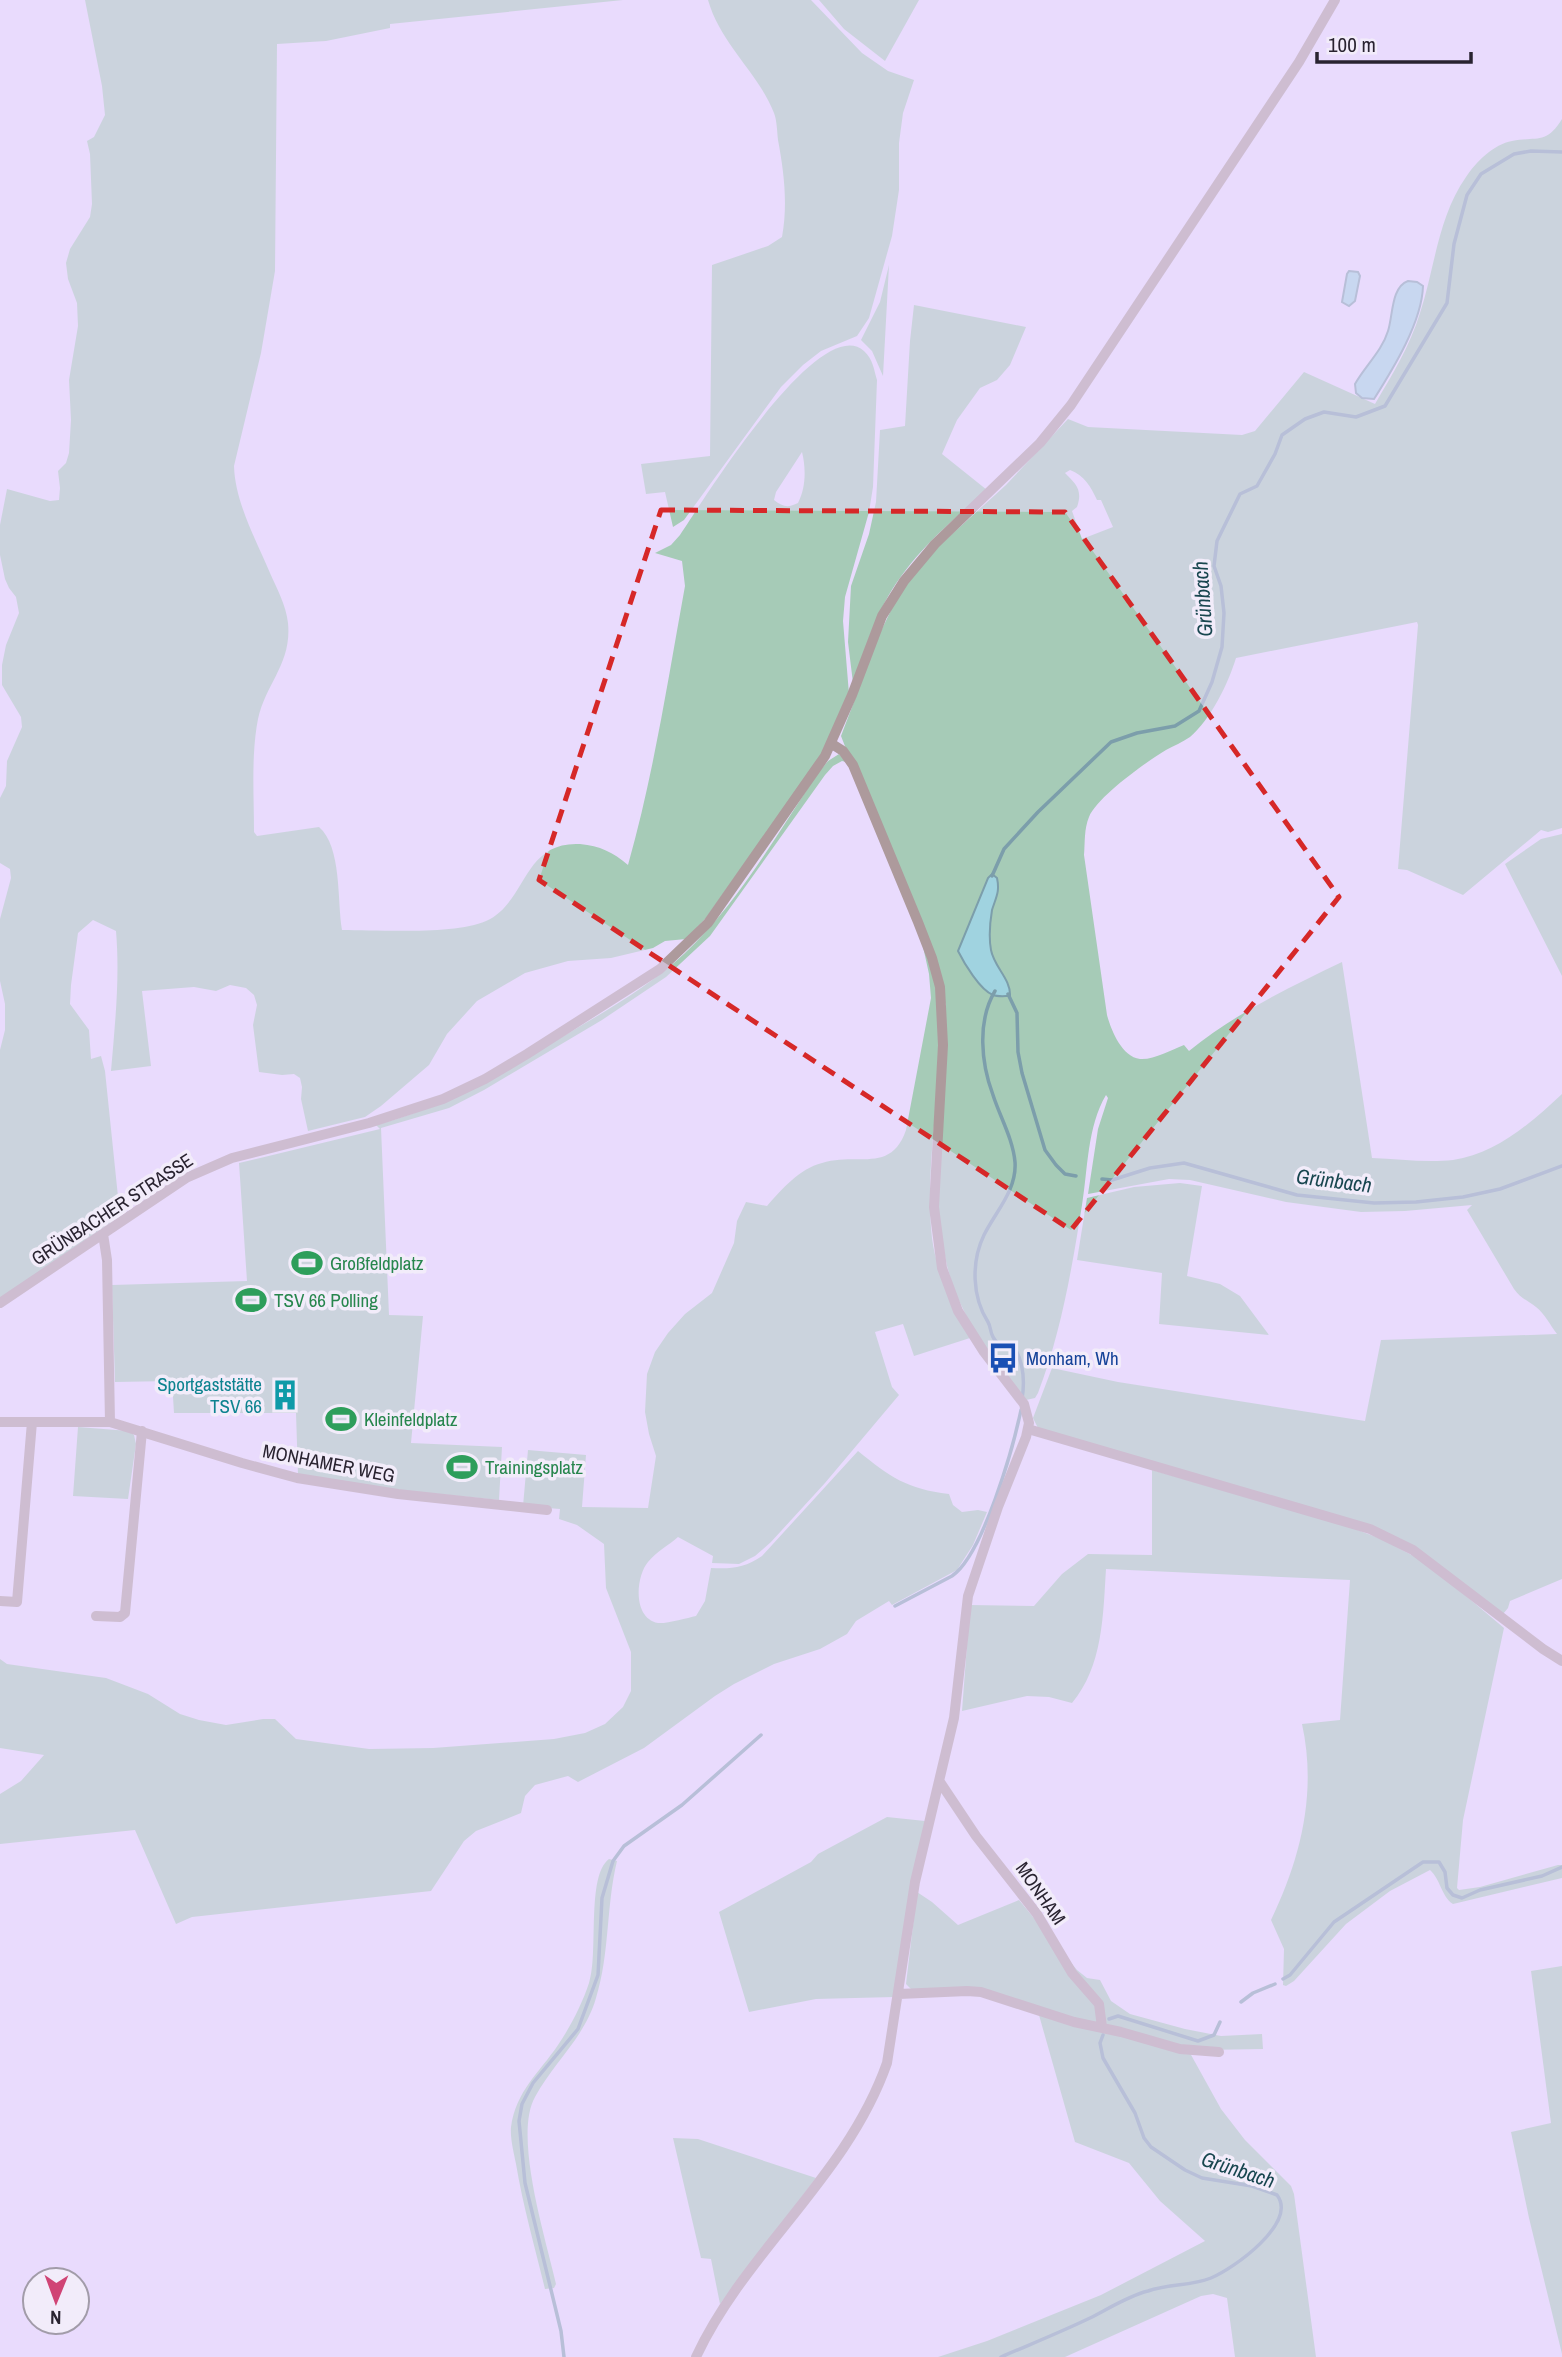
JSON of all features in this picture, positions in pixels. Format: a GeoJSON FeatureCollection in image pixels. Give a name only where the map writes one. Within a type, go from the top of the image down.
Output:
{"type":"FeatureCollection","features":[{"type":"Feature","properties":{"kind":"street","name":"GRÜNBACHER STRASSE"},"geometry":{"type":"LineString","coordinates":[[0,1303],[163,1192],[204,1169],[266,1148],[369,1123],[443,1099],[485,1079],[610,1003],[660,969],[708,923],[832,744],[883,616],[904,581],[935,544],[1040,443],[1071,405],[1299,62],[1335,0]]}},
{"type":"Feature","properties":{"kind":"street"},"geometry":{"type":"LineString","coordinates":[[696,2357],[719,2314],[855,2133],[887,2063],[915,1882],[940,1782],[958,1693],[971,1583],[1028,1429],[1029,1417],[1021,1399],[968,1329],[958,1311],[942,1268],[934,1207],[943,1045],[940,987],[927,946],[853,765],[843,751],[832,744]]}},
{"type":"Feature","properties":{"kind":"street"},"geometry":{"type":"LineString","coordinates":[[103,1234],[107,1260],[110,1422]]}},
{"type":"Feature","properties":{"kind":"street","name":"MONHAMER WEG"},"geometry":{"type":"LineString","coordinates":[[0,1422],[110,1422],[297,1478],[398,1494],[547,1510]]}},
{"type":"Feature","properties":{"kind":"street"},"geometry":{"type":"LineString","coordinates":[[0,1601],[17,1602],[32,1422]]}},
{"type":"Feature","properties":{"kind":"street"},"geometry":{"type":"LineString","coordinates":[[1028,1429],[1370,1529],[1413,1550],[1562,1661]]}},
{"type":"Feature","properties":{"kind":"street"},"geometry":{"type":"LineString","coordinates":[[96,1615],[120,1617],[125,1613],[142,1431]]}},
{"type":"Feature","properties":{"kind":"street","name":"MONHAM"},"geometry":{"type":"LineString","coordinates":[[940,1782],[976,1836],[1037,1914],[1072,1973],[1099,2004],[1102,2027]]}},
{"type":"Feature","properties":{"kind":"street"},"geometry":{"type":"LineString","coordinates":[[899,1994],[981,1992],[1074,2022],[1180,2049],[1219,2052]]}},
{"type":"Feature","properties":{"kind":"highlighted area"},"geometry":{"type":"Polygon","coordinates":[[[661,510],[1065,512],[1339,897],[1071,1230],[539,880],[661,510]]]}},
{"type":"Feature","properties":{"kind":"shaded area"},"geometry":{"type":"Polygon","coordinates":[[[85,0],[623,0],[390,24],[390,28],[326,41],[277,44],[275,271],[261,353],[234,466],[242,507],[281,597],[288,623],[286,650],[258,719],[254,761],[254,832],[257,836],[319,827],[332,847],[335,860],[342,930],[436,930],[486,921],[510,901],[536,862],[547,852],[561,846],[594,846],[611,853],[628,865],[653,761],[685,586],[682,561],[655,553],[671,545],[680,535],[763,416],[792,383],[819,359],[844,346],[867,354],[877,380],[873,487],[869,512],[845,597],[843,621],[849,694],[826,748],[706,918],[686,939],[665,941],[653,948],[611,958],[568,961],[525,973],[477,1001],[447,1034],[429,1065],[381,1106],[365,1117],[308,1131],[301,1099],[300,1078],[294,1074],[259,1072],[253,1025],[257,1005],[254,995],[246,988],[230,985],[216,991],[194,987],[142,991],[151,1066],[111,1071],[117,984],[116,931],[93,920],[78,933],[70,1004],[89,1030],[91,1059],[101,1056],[105,1071],[120,1216],[0,1299],[0,1050],[5,1030],[5,1004],[0,981],[0,919],[11,878],[10,869],[0,863],[0,798],[6,786],[7,761],[22,727],[21,717],[2,685],[6,645],[19,613],[16,597],[5,579],[0,555],[0,525],[7,489],[50,501],[59,500],[58,471],[66,463],[69,453],[69,380],[78,326],[77,303],[68,279],[66,263],[70,249],[90,217],[92,204],[87,141],[94,137],[105,115],[85,0]],[[802,452],[776,492],[774,500],[780,504],[788,506],[798,503],[801,497],[805,471],[802,452]]]}},
{"type":"Feature","properties":{"kind":"shaded area"},"geometry":{"type":"Polygon","coordinates":[[[708,0],[811,0],[862,53],[888,71],[914,80],[903,113],[899,143],[899,190],[892,236],[869,318],[857,336],[821,351],[781,387],[684,520],[673,527],[665,492],[646,494],[641,464],[710,456],[712,265],[768,246],[782,237],[785,212],[774,113],[759,84],[730,45],[708,0]]]}},
{"type":"Feature","properties":{"kind":"shaded area"},"geometry":{"type":"Polygon","coordinates":[[[819,0],[919,0],[885,61],[844,29],[819,0]]]}},
{"type":"Feature","properties":{"kind":"shaded area"},"geometry":{"type":"Polygon","coordinates":[[[1562,119],[1562,828],[1548,832],[1541,830],[1463,895],[1407,870],[1398,869],[1417,622],[1236,658],[1218,700],[1198,730],[1135,771],[1094,809],[1086,826],[1084,855],[1107,1015],[1118,1042],[1134,1057],[1151,1058],[1184,1045],[1189,1051],[1243,1013],[1342,962],[1372,1158],[1433,1161],[1469,1157],[1512,1135],[1562,1094],[1562,1579],[1510,1601],[1503,1614],[1401,1539],[1038,1428],[1033,1418],[1052,1368],[1118,1382],[1365,1421],[1381,1340],[1557,1334],[1545,1316],[1514,1289],[1467,1210],[1472,1205],[1361,1212],[1286,1202],[1190,1180],[1169,1179],[1088,1194],[1098,1129],[1108,1098],[1106,1095],[1095,1121],[1089,1148],[1074,1253],[1059,1324],[1038,1393],[1035,1398],[1026,1400],[973,1330],[954,1290],[947,1266],[938,1220],[946,1005],[841,736],[880,633],[896,600],[912,576],[940,545],[1006,485],[1068,419],[1088,427],[1242,435],[1255,431],[1304,372],[1375,404],[1416,325],[1443,225],[1466,177],[1480,160],[1499,146],[1512,141],[1546,136],[1562,119]],[[1070,470],[1065,473],[1079,492],[1077,507],[1072,511],[1082,539],[1113,527],[1101,500],[1097,500],[1086,482],[1070,470]]]}},
{"type":"Feature","properties":{"kind":"shaded area"},"geometry":{"type":"Polygon","coordinates":[[[889,265],[883,376],[872,351],[861,340],[880,302],[889,265]]]}},
{"type":"Feature","properties":{"kind":"shaded area"},"geometry":{"type":"Polygon","coordinates":[[[1349,271],[1358,272],[1360,276],[1355,301],[1349,306],[1342,302],[1349,271]]]}},
{"type":"Feature","properties":{"kind":"shaded area"},"geometry":{"type":"Polygon","coordinates":[[[1408,281],[1423,286],[1418,315],[1398,360],[1374,399],[1362,398],[1356,393],[1355,384],[1382,345],[1398,289],[1408,281]]]}},
{"type":"Feature","properties":{"kind":"shaded area"},"geometry":{"type":"Polygon","coordinates":[[[914,305],[1026,327],[1010,365],[997,380],[980,388],[957,420],[942,454],[987,490],[958,515],[906,570],[876,621],[853,683],[848,642],[851,586],[869,534],[876,502],[880,430],[905,426],[914,305]]]}},
{"type":"Feature","properties":{"kind":"shaded area","name":"TSV 66 Polling"},"geometry":{"type":"Polygon","coordinates":[[[839,754],[846,762],[842,761],[833,766],[825,775],[710,936],[666,977],[602,1020],[484,1090],[449,1108],[381,1128],[389,1315],[423,1316],[411,1443],[502,1447],[499,1500],[400,1490],[298,1475],[296,1413],[174,1413],[172,1381],[115,1382],[112,1285],[247,1281],[239,1163],[380,1129],[376,1125],[428,1108],[477,1085],[631,995],[659,975],[705,933],[740,890],[818,773],[828,761],[839,754]]]}},
{"type":"Feature","properties":{"kind":"shaded area"},"geometry":{"type":"Polygon","coordinates":[[[1562,834],[1562,976],[1505,864],[1541,839],[1562,834]]]}},
{"type":"Feature","properties":{"kind":"shaded area"},"geometry":{"type":"Polygon","coordinates":[[[992,874],[997,878],[998,887],[992,910],[991,950],[1008,984],[1010,996],[993,995],[983,988],[958,951],[992,874]]]}},
{"type":"Feature","properties":{"kind":"shaded area"},"geometry":{"type":"Polygon","coordinates":[[[922,942],[936,987],[939,1024],[930,1177],[932,1238],[942,1277],[970,1338],[914,1356],[903,1324],[875,1332],[892,1387],[899,1395],[825,1483],[771,1542],[755,1556],[739,1564],[712,1563],[713,1556],[678,1537],[655,1555],[644,1568],[639,1596],[644,1613],[650,1620],[658,1623],[696,1616],[705,1601],[711,1568],[738,1567],[762,1556],[858,1451],[880,1468],[910,1485],[949,1494],[953,1505],[962,1512],[987,1512],[973,1545],[957,1570],[892,1605],[889,1601],[856,1621],[847,1634],[820,1649],[774,1664],[734,1684],[644,1748],[578,1782],[568,1776],[535,1785],[525,1796],[521,1813],[476,1831],[464,1841],[431,1891],[192,1917],[176,1924],[135,1830],[0,1844],[0,1794],[21,1781],[44,1755],[0,1748],[0,1659],[7,1664],[106,1678],[148,1694],[180,1714],[199,1720],[226,1725],[275,1719],[296,1739],[369,1749],[433,1748],[554,1739],[585,1733],[605,1724],[623,1707],[631,1691],[631,1652],[606,1588],[604,1544],[577,1525],[559,1519],[560,1509],[523,1506],[528,1450],[586,1455],[582,1507],[648,1508],[656,1456],[645,1412],[647,1374],[655,1352],[668,1333],[685,1314],[712,1293],[734,1243],[737,1221],[746,1202],[767,1206],[792,1180],[814,1166],[835,1160],[882,1157],[900,1144],[906,1130],[931,998],[922,942]]]}},
{"type":"Feature","properties":{"kind":"shaded area"},"geometry":{"type":"Polygon","coordinates":[[[1180,1183],[1202,1186],[1187,1276],[1220,1284],[1240,1296],[1269,1335],[1159,1324],[1162,1273],[1077,1260],[1087,1198],[1134,1187],[1180,1183]]]}},
{"type":"Feature","properties":{"kind":"shaded area"},"geometry":{"type":"Polygon","coordinates":[[[78,1427],[129,1431],[134,1435],[136,1444],[128,1499],[73,1496],[78,1427]]]}},
{"type":"Feature","properties":{"kind":"shaded area"},"geometry":{"type":"Polygon","coordinates":[[[1152,1470],[1350,1527],[1381,1539],[1427,1563],[1504,1628],[1463,1820],[1457,1888],[1480,1887],[1558,1865],[1562,1865],[1562,1878],[1453,1904],[1430,1870],[1390,1891],[1346,1924],[1294,1981],[1283,1985],[1284,1949],[1271,1920],[1291,1873],[1307,1800],[1308,1775],[1302,1724],[1340,1720],[1350,1580],[1106,1569],[1096,1657],[1082,1689],[1072,1703],[1049,1697],[1027,1696],[962,1711],[970,1605],[1034,1606],[1062,1574],[1088,1554],[1152,1555],[1152,1470]]]}},
{"type":"Feature","properties":{"kind":"shaded area"},"geometry":{"type":"Polygon","coordinates":[[[887,1817],[925,1821],[894,1997],[816,1999],[749,2012],[719,1912],[887,1817]]]}},
{"type":"Feature","properties":{"kind":"shaded area"},"geometry":{"type":"Polygon","coordinates":[[[609,1859],[617,1861],[604,1964],[596,1998],[577,2037],[535,2097],[529,2114],[529,2161],[556,2284],[554,2288],[545,2289],[522,2195],[511,2127],[523,2093],[563,2038],[589,1983],[595,1898],[602,1868],[609,1859]]]}},
{"type":"Feature","properties":{"kind":"shaded area"},"geometry":{"type":"Polygon","coordinates":[[[917,1892],[958,1925],[1019,1900],[1077,1970],[1087,1978],[1100,1980],[1111,2001],[1130,2014],[1221,2036],[1262,2034],[1263,2049],[1204,2050],[1190,2053],[1221,2109],[1245,2140],[1291,2186],[1316,2357],[1235,2357],[1227,2298],[1213,2294],[1201,2296],[1065,2357],[938,2357],[987,2341],[1101,2295],[1205,2241],[1160,2201],[1129,2163],[1075,2142],[1037,2008],[1000,1995],[911,1989],[906,1984],[917,1892]]]}},
{"type":"Feature","properties":{"kind":"shaded area"},"geometry":{"type":"Polygon","coordinates":[[[1562,1966],[1562,2354],[1511,2132],[1551,2123],[1531,1971],[1562,1966]]]}},
{"type":"Feature","properties":{"kind":"shaded area"},"geometry":{"type":"Polygon","coordinates":[[[673,2138],[698,2139],[816,2178],[720,2304],[711,2259],[701,2258],[673,2138]]]}},
{"type":"Feature","properties":{"kind":"waterway","name":"Grünbach"},"geometry":{"type":"LineString","coordinates":[[992,876],[1004,849],[1038,812],[1111,742],[1137,733],[1175,726],[1199,711],[1212,682],[1222,647],[1224,613],[1221,586],[1214,566],[1217,541],[1240,494],[1257,486],[1282,435],[1305,419],[1324,412],[1356,417],[1385,406],[1447,303],[1454,244],[1467,195],[1481,174],[1514,154],[1531,151],[1562,152]]}},
{"type":"Feature","properties":{"kind":"waterway"},"geometry":{"type":"LineString","coordinates":[[995,991],[985,1015],[984,1056],[989,1083],[1012,1145],[1015,1172],[1005,1200],[980,1245],[975,1279],[979,1302],[993,1337],[1000,1344],[1016,1350],[1019,1356],[1023,1374],[1022,1399]]}},
{"type":"Feature","properties":{"kind":"waterway","name":"Grünbach"},"geometry":{"type":"LineString","coordinates":[[1008,994],[1017,1013],[1018,1052],[1022,1073],[1045,1150],[1065,1174],[1076,1176]]}},
{"type":"Feature","properties":{"kind":"waterway","name":"Grünbach"},"geometry":{"type":"LineString","coordinates":[[1102,1179],[1112,1180],[1150,1168],[1184,1163],[1297,1195],[1374,1203],[1416,1202],[1463,1197],[1500,1189],[1562,1166]]}},
{"type":"Feature","properties":{"kind":"waterway"},"geometry":{"type":"LineString","coordinates":[[895,1606],[952,1576],[975,1547],[995,1499],[1021,1410]]}},
{"type":"Feature","properties":{"kind":"waterway"},"geometry":{"type":"LineString","coordinates":[[564,2357],[561,2331],[525,2183],[519,2121],[522,2104],[533,2083],[578,2029],[598,1975],[602,1898],[613,1861],[624,1846],[682,1805],[761,1735]]}},
{"type":"Feature","properties":{"kind":"waterway","name":"Grünbach"},"geometry":{"type":"LineString","coordinates":[[1283,1979],[1290,1975],[1334,1922],[1423,1862],[1439,1862],[1445,1872],[1447,1888],[1453,1895],[1462,1898],[1480,1890],[1542,1876],[1562,1867]]}},
{"type":"Feature","properties":{"kind":"waterway","name":"Grünbach"},"geometry":{"type":"LineString","coordinates":[[1241,2002],[1253,1993],[1275,1984]]}},
{"type":"Feature","properties":{"kind":"waterway","name":"Grünbach"},"geometry":{"type":"LineString","coordinates":[[1109,2019],[1118,2016],[1198,2041],[1214,2035],[1220,2022]]}},
{"type":"Feature","properties":{"kind":"waterway","name":"Grünbach"},"geometry":{"type":"LineString","coordinates":[[1001,2357],[1141,2293],[1211,2278],[1234,2265],[1260,2244],[1279,2219],[1281,2206],[1277,2195],[1252,2186],[1202,2178],[1151,2147],[1103,2058],[1100,2043],[1103,2035]]}},
{"type":"Feature","properties":{"kind":"place","name":"Großfeldplatz"},"geometry":{"type":"Point","coordinates":[307,1263]}},
{"type":"Feature","properties":{"kind":"place","name":"TSV 66 Polling"},"geometry":{"type":"Point","coordinates":[251,1300]}},
{"type":"Feature","properties":{"kind":"place","name":"Monham, Wh"},"geometry":{"type":"Point","coordinates":[1003,1358]}},
{"type":"Feature","properties":{"kind":"place","name":"Sportgaststätte TSV 66"},"geometry":{"type":"Point","coordinates":[285,1395]}},
{"type":"Feature","properties":{"kind":"place","name":"Kleinfeldplatz"},"geometry":{"type":"Point","coordinates":[341,1419]}},
{"type":"Feature","properties":{"kind":"place","name":"Trainingsplatz"},"geometry":{"type":"Point","coordinates":[462,1467]}}]}
